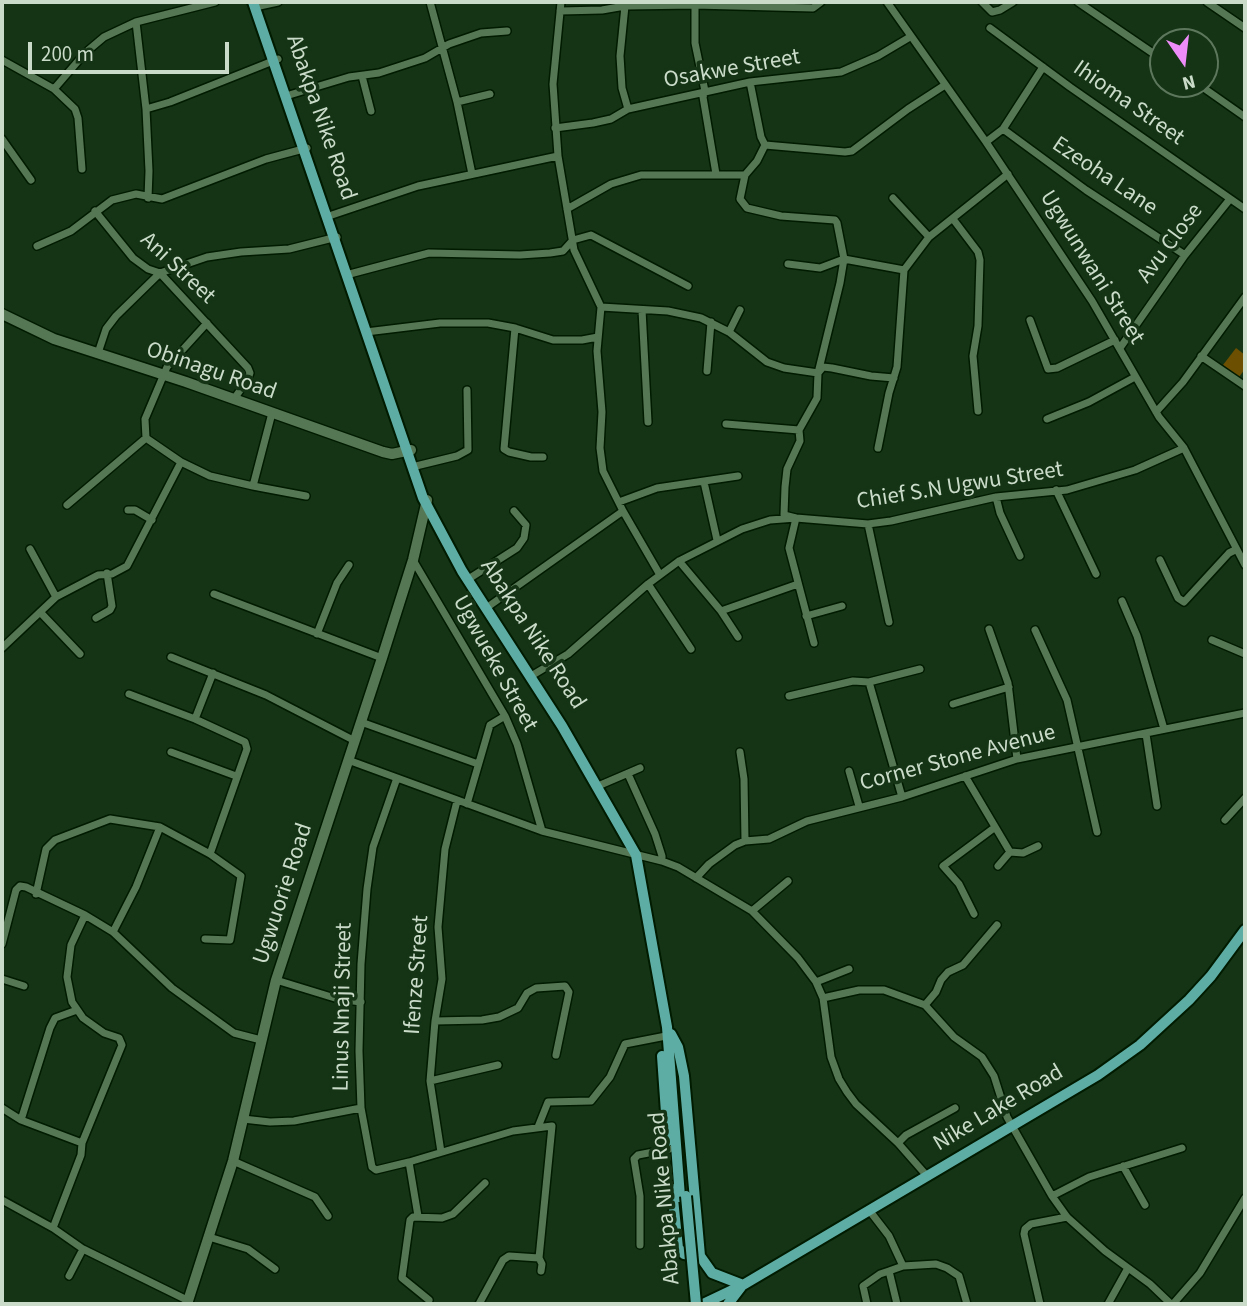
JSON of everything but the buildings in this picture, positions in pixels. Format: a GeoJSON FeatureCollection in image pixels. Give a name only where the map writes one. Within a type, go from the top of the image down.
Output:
{"type":"FeatureCollection","features":[{"type":"Feature","properties":{"kind":"main road","name":"Abakpa Nike Road"},"geometry":{"type":"LineString","coordinates":[[257,4],[427,501],[461,571],[533,674]]}},
{"type":"Feature","properties":{"kind":"main road","name":"Abakpa Nike Road"},"geometry":{"type":"LineString","coordinates":[[409,451],[427,501],[463,567],[533,674],[641,856],[677,1086],[691,1304]]}},
{"type":"Feature","properties":{"kind":"main road","name":"Nike Lake Road"},"geometry":{"type":"LineString","coordinates":[[704,1304],[743,1285],[1098,1075],[1155,1032],[1211,976],[1245,930]]}},
{"type":"Feature","properties":{"kind":"main road"},"geometry":{"type":"LineString","coordinates":[[700,1256],[684,1254],[678,1248],[662,1076],[662,1048],[668,1035],[678,1047],[684,1076],[700,1256],[712,1273],[743,1285],[728,1304]]}},
{"type":"Feature","properties":{"kind":"main road","name":"Abakpa Nike Road"},"geometry":{"type":"LineString","coordinates":[[683,1197],[696,1304]]}},
{"type":"Feature","properties":{"kind":"street"},"geometry":{"type":"LineString","coordinates":[[54,89],[85,53],[104,37],[136,22],[215,2]]}},
{"type":"Feature","properties":{"kind":"street"},"geometry":{"type":"LineString","coordinates":[[257,4],[278,2]]}},
{"type":"Feature","properties":{"kind":"street"},"geometry":{"type":"LineString","coordinates":[[430,2],[457,102],[472,174]]}},
{"type":"Feature","properties":{"kind":"street"},"geometry":{"type":"LineString","coordinates":[[561,2],[553,85],[555,128],[575,254],[601,307],[597,351],[603,471],[660,575]]}},
{"type":"Feature","properties":{"kind":"street"},"geometry":{"type":"LineString","coordinates":[[560,11],[695,3],[813,8],[821,2]]}},
{"type":"Feature","properties":{"kind":"street","name":"Ugwunwani Street"},"geometry":{"type":"LineString","coordinates":[[887,2],[1075,274],[1156,412],[1184,448],[1245,565]]}},
{"type":"Feature","properties":{"kind":"street"},"geometry":{"type":"LineString","coordinates":[[982,2],[992,12],[1013,2]]}},
{"type":"Feature","properties":{"kind":"street"},"geometry":{"type":"LineString","coordinates":[[1078,2],[1149,50]]}},
{"type":"Feature","properties":{"kind":"street"},"geometry":{"type":"LineString","coordinates":[[1207,2],[1245,28]]}},
{"type":"Feature","properties":{"kind":"street"},"geometry":{"type":"LineString","coordinates":[[695,3],[695,43],[705,91],[703,97],[716,174]]}},
{"type":"Feature","properties":{"kind":"street"},"geometry":{"type":"LineString","coordinates":[[625,6],[620,56],[622,88],[628,109]]}},
{"type":"Feature","properties":{"kind":"street"},"geometry":{"type":"LineString","coordinates":[[136,22],[146,108],[148,198]]}},
{"type":"Feature","properties":{"kind":"street","name":"Ihioma Street"},"geometry":{"type":"LineString","coordinates":[[990,28],[1245,209]]}},
{"type":"Feature","properties":{"kind":"street"},"geometry":{"type":"LineString","coordinates":[[289,95],[425,58],[442,48],[481,33],[507,31]]}},
{"type":"Feature","properties":{"kind":"street","name":"Osakwe Street"},"geometry":{"type":"LineString","coordinates":[[555,128],[602,121],[628,109],[750,82],[852,69],[910,37]]}},
{"type":"Feature","properties":{"kind":"street"},"geometry":{"type":"LineString","coordinates":[[146,108],[170,102],[276,59]]}},
{"type":"Feature","properties":{"kind":"street"},"geometry":{"type":"LineString","coordinates":[[2,61],[54,89],[75,109],[82,169]]}},
{"type":"Feature","properties":{"kind":"street"},"geometry":{"type":"LineString","coordinates":[[986,142],[1003,129],[1043,67]]}},
{"type":"Feature","properties":{"kind":"street"},"geometry":{"type":"LineString","coordinates":[[362,76],[371,111]]}},
{"type":"Feature","properties":{"kind":"street"},"geometry":{"type":"LineString","coordinates":[[750,82],[765,145]]}},
{"type":"Feature","properties":{"kind":"street"},"geometry":{"type":"LineString","coordinates":[[765,145],[845,152],[852,150],[945,85]]}},
{"type":"Feature","properties":{"kind":"street"},"geometry":{"type":"LineString","coordinates":[[457,102],[490,94]]}},
{"type":"Feature","properties":{"kind":"street"},"geometry":{"type":"LineString","coordinates":[[1218,98],[1245,117]]}},
{"type":"Feature","properties":{"kind":"street","name":"Ezeoha Lane"},"geometry":{"type":"LineString","coordinates":[[1003,129],[1086,190],[1185,255]]}},
{"type":"Feature","properties":{"kind":"street"},"geometry":{"type":"LineString","coordinates":[[2,139],[31,180]]}},
{"type":"Feature","properties":{"kind":"street"},"geometry":{"type":"LineString","coordinates":[[765,145],[746,175],[740,199],[747,208],[781,216],[835,220],[844,259],[818,373],[817,398],[799,430],[800,441],[787,470],[784,506],[784,515],[796,518],[789,548],[814,643]]}},
{"type":"Feature","properties":{"kind":"street"},"geometry":{"type":"LineString","coordinates":[[37,246],[71,231],[112,200],[136,194],[162,199],[241,168],[306,148]]}},
{"type":"Feature","properties":{"kind":"street"},"geometry":{"type":"LineString","coordinates":[[328,216],[418,186],[558,156]]}},
{"type":"Feature","properties":{"kind":"street"},"geometry":{"type":"LineString","coordinates":[[878,449],[894,378],[904,271],[929,237],[1008,174]]}},
{"type":"Feature","properties":{"kind":"street"},"geometry":{"type":"LineString","coordinates":[[567,209],[611,184],[633,177],[746,175]]}},
{"type":"Feature","properties":{"kind":"street"},"geometry":{"type":"LineString","coordinates":[[893,198],[929,237]]}},
{"type":"Feature","properties":{"kind":"street","name":"Avu Close"},"geometry":{"type":"LineString","coordinates":[[1120,348],[1185,255],[1230,199]]}},
{"type":"Feature","properties":{"kind":"street","name":"Ani Street"},"geometry":{"type":"LineString","coordinates":[[94,211],[133,258],[148,269],[160,273],[248,368],[250,373],[234,400]]}},
{"type":"Feature","properties":{"kind":"street"},"geometry":{"type":"LineString","coordinates":[[953,219],[978,252],[980,260],[978,326],[974,356],[978,411]]}},
{"type":"Feature","properties":{"kind":"street"},"geometry":{"type":"LineString","coordinates":[[348,274],[429,253],[520,255],[564,251],[572,240],[591,235],[688,286]]}},
{"type":"Feature","properties":{"kind":"street"},"geometry":{"type":"LineString","coordinates":[[98,353],[106,329],[160,273],[207,257],[275,251],[336,237]]}},
{"type":"Feature","properties":{"kind":"street"},"geometry":{"type":"LineString","coordinates":[[788,264],[820,268],[844,259],[904,271]]}},
{"type":"Feature","properties":{"kind":"street"},"geometry":{"type":"LineString","coordinates":[[1156,412],[1183,382],[1245,297]]}},
{"type":"Feature","properties":{"kind":"street"},"geometry":{"type":"LineString","coordinates":[[601,307],[687,314],[711,322],[729,332],[767,362],[784,368],[818,373]]}},
{"type":"Feature","properties":{"kind":"street"},"geometry":{"type":"LineString","coordinates":[[642,310],[649,422]]}},
{"type":"Feature","properties":{"kind":"street"},"geometry":{"type":"LineString","coordinates":[[729,332],[740,310]]}},
{"type":"Feature","properties":{"kind":"street","name":"Obinagu Road"},"geometry":{"type":"LineString","coordinates":[[2,314],[54,339],[383,452],[392,454],[409,451]]}},
{"type":"Feature","properties":{"kind":"street"},"geometry":{"type":"LineString","coordinates":[[1030,320],[1048,369],[1068,363],[1115,340]]}},
{"type":"Feature","properties":{"kind":"street"},"geometry":{"type":"LineString","coordinates":[[707,371],[711,322]]}},
{"type":"Feature","properties":{"kind":"street","name":"Ani Street"},"geometry":{"type":"LineString","coordinates":[[146,438],[145,419],[167,367],[207,323]]}},
{"type":"Feature","properties":{"kind":"street"},"geometry":{"type":"LineString","coordinates":[[368,332],[440,323],[488,323],[553,340],[582,341],[598,337]]}},
{"type":"Feature","properties":{"kind":"street"},"geometry":{"type":"LineString","coordinates":[[515,328],[504,449],[531,457],[543,457]]}},
{"type":"Feature","properties":{"kind":"street"},"geometry":{"type":"LineString","coordinates":[[1201,356],[1245,386]]}},
{"type":"Feature","properties":{"kind":"street"},"geometry":{"type":"LineString","coordinates":[[818,373],[823,367],[894,378]]}},
{"type":"Feature","properties":{"kind":"street"},"geometry":{"type":"LineString","coordinates":[[1047,419],[1089,402],[1135,377]]}},
{"type":"Feature","properties":{"kind":"street"},"geometry":{"type":"LineString","coordinates":[[416,466],[457,456],[468,450],[467,390]]}},
{"type":"Feature","properties":{"kind":"street"},"geometry":{"type":"LineString","coordinates":[[253,486],[271,413]]}},
{"type":"Feature","properties":{"kind":"street"},"geometry":{"type":"LineString","coordinates":[[726,424],[799,430]]}},
{"type":"Feature","properties":{"kind":"street"},"geometry":{"type":"LineString","coordinates":[[66,505],[146,438],[181,462],[210,476],[306,496]]}},
{"type":"Feature","properties":{"kind":"street","name":"Chief S.N Ugwu Street"},"geometry":{"type":"LineString","coordinates":[[533,674],[568,654],[648,584],[679,561],[717,540],[770,520],[796,518],[868,524],[891,521],[996,497],[1040,494],[1080,487],[1135,470],[1184,448]]}},
{"type":"Feature","properties":{"kind":"street"},"geometry":{"type":"LineString","coordinates":[[2,648],[56,597],[86,580],[112,574],[127,566],[181,462]]}},
{"type":"Feature","properties":{"kind":"street"},"geometry":{"type":"LineString","coordinates":[[619,502],[677,483],[738,476]]}},
{"type":"Feature","properties":{"kind":"street"},"geometry":{"type":"LineString","coordinates":[[704,482],[717,540]]}},
{"type":"Feature","properties":{"kind":"street"},"geometry":{"type":"LineString","coordinates":[[1056,490],[1096,574]]}},
{"type":"Feature","properties":{"kind":"street"},"geometry":{"type":"LineString","coordinates":[[996,497],[1000,513],[1020,556]]}},
{"type":"Feature","properties":{"kind":"street","name":"Ugwuorie Road"},"geometry":{"type":"LineString","coordinates":[[188,1302],[233,1161],[276,980],[413,560],[427,501]]}},
{"type":"Feature","properties":{"kind":"street"},"geometry":{"type":"LineString","coordinates":[[128,510],[135,510],[152,520]]}},
{"type":"Feature","properties":{"kind":"street"},"geometry":{"type":"LineString","coordinates":[[470,578],[517,548],[524,538],[526,525],[514,511]]}},
{"type":"Feature","properties":{"kind":"street"},"geometry":{"type":"LineString","coordinates":[[489,606],[623,511]]}},
{"type":"Feature","properties":{"kind":"street"},"geometry":{"type":"LineString","coordinates":[[868,524],[888,622]]}},
{"type":"Feature","properties":{"kind":"street"},"geometry":{"type":"LineString","coordinates":[[30,549],[56,597]]}},
{"type":"Feature","properties":{"kind":"street"},"geometry":{"type":"LineString","coordinates":[[1160,560],[1179,600],[1184,601],[1236,550]]}},
{"type":"Feature","properties":{"kind":"street","name":"Ugwueke Street"},"geometry":{"type":"LineString","coordinates":[[413,560],[505,716],[517,744],[542,831]]}},
{"type":"Feature","properties":{"kind":"street"},"geometry":{"type":"LineString","coordinates":[[679,561],[722,611],[738,637]]}},
{"type":"Feature","properties":{"kind":"street"},"geometry":{"type":"LineString","coordinates":[[317,634],[337,583],[349,565]]}},
{"type":"Feature","properties":{"kind":"street"},"geometry":{"type":"LineString","coordinates":[[96,618],[107,613],[112,606],[107,573]]}},
{"type":"Feature","properties":{"kind":"street"},"geometry":{"type":"LineString","coordinates":[[648,584],[691,649]]}},
{"type":"Feature","properties":{"kind":"street"},"geometry":{"type":"LineString","coordinates":[[722,611],[798,584]]}},
{"type":"Feature","properties":{"kind":"street"},"geometry":{"type":"LineString","coordinates":[[214,594],[382,658]]}},
{"type":"Feature","properties":{"kind":"street"},"geometry":{"type":"LineString","coordinates":[[1122,601],[1137,636],[1164,729]]}},
{"type":"Feature","properties":{"kind":"street"},"geometry":{"type":"LineString","coordinates":[[806,616],[842,606]]}},
{"type":"Feature","properties":{"kind":"street"},"geometry":{"type":"LineString","coordinates":[[40,612],[80,654]]}},
{"type":"Feature","properties":{"kind":"street"},"geometry":{"type":"LineString","coordinates":[[989,629],[1009,687],[1017,758]]}},
{"type":"Feature","properties":{"kind":"street"},"geometry":{"type":"LineString","coordinates":[[1035,629],[1067,700],[1097,832]]}},
{"type":"Feature","properties":{"kind":"street"},"geometry":{"type":"LineString","coordinates":[[1212,640],[1245,654]]}},
{"type":"Feature","properties":{"kind":"street"},"geometry":{"type":"LineString","coordinates":[[171,657],[266,695],[355,741]]}},
{"type":"Feature","properties":{"kind":"street"},"geometry":{"type":"LineString","coordinates":[[789,696],[853,681],[869,682],[920,669]]}},
{"type":"Feature","properties":{"kind":"street"},"geometry":{"type":"LineString","coordinates":[[195,719],[213,673]]}},
{"type":"Feature","properties":{"kind":"street"},"geometry":{"type":"LineString","coordinates":[[869,682],[902,797]]}},
{"type":"Feature","properties":{"kind":"street"},"geometry":{"type":"LineString","coordinates":[[953,704],[1009,687]]}},
{"type":"Feature","properties":{"kind":"street"},"geometry":{"type":"LineString","coordinates":[[129,694],[195,719],[245,743],[247,749],[210,855]]}},
{"type":"Feature","properties":{"kind":"street","name":"Corner Stone Avenue"},"geometry":{"type":"LineString","coordinates":[[696,878],[709,864],[735,845],[769,839],[807,821],[902,797],[1017,758],[1245,713]]}},
{"type":"Feature","properties":{"kind":"street"},"geometry":{"type":"LineString","coordinates":[[467,804],[490,725],[505,716]]}},
{"type":"Feature","properties":{"kind":"street"},"geometry":{"type":"LineString","coordinates":[[361,722],[478,764]]}},
{"type":"Feature","properties":{"kind":"street"},"geometry":{"type":"LineString","coordinates":[[1146,734],[1157,806]]}},
{"type":"Feature","properties":{"kind":"street"},"geometry":{"type":"LineString","coordinates":[[171,752],[236,776]]}},
{"type":"Feature","properties":{"kind":"street"},"geometry":{"type":"LineString","coordinates":[[740,752],[744,779],[745,842]]}},
{"type":"Feature","properties":{"kind":"street"},"geometry":{"type":"LineString","coordinates":[[348,760],[542,831],[662,861],[752,911],[799,958],[816,982],[823,999],[826,1033],[839,1079],[856,1104],[928,1175]]}},
{"type":"Feature","properties":{"kind":"street"},"geometry":{"type":"LineString","coordinates":[[600,785],[640,768]]}},
{"type":"Feature","properties":{"kind":"street"},"geometry":{"type":"LineString","coordinates":[[849,771],[859,806]]}},
{"type":"Feature","properties":{"kind":"street"},"geometry":{"type":"LineString","coordinates":[[628,774],[655,834],[662,861]]}},
{"type":"Feature","properties":{"kind":"street"},"geometry":{"type":"LineString","coordinates":[[965,776],[1010,852]]}},
{"type":"Feature","properties":{"kind":"street","name":"Linus Nnaji Street"},"geometry":{"type":"LineString","coordinates":[[397,778],[373,847],[361,964],[361,1108],[373,1169],[409,1162],[513,1130],[538,1127]]}},
{"type":"Feature","properties":{"kind":"street"},"geometry":{"type":"LineString","coordinates":[[1225,820],[1245,798]]}},
{"type":"Feature","properties":{"kind":"street","name":"Ifenze Street"},"geometry":{"type":"LineString","coordinates":[[441,1153],[430,1081],[442,979],[438,928],[445,849],[457,801]]}},
{"type":"Feature","properties":{"kind":"street"},"geometry":{"type":"LineString","coordinates":[[36,894],[47,849],[55,840],[110,818],[160,827],[210,855],[242,879],[230,940],[205,940]]}},
{"type":"Feature","properties":{"kind":"street"},"geometry":{"type":"LineString","coordinates":[[113,932],[136,887],[160,827]]}},
{"type":"Feature","properties":{"kind":"street"},"geometry":{"type":"LineString","coordinates":[[974,914],[959,884],[943,866],[994,828]]}},
{"type":"Feature","properties":{"kind":"street"},"geometry":{"type":"LineString","coordinates":[[1010,852],[1023,853],[1038,846]]}},
{"type":"Feature","properties":{"kind":"street"},"geometry":{"type":"LineString","coordinates":[[998,866],[1010,852]]}},
{"type":"Feature","properties":{"kind":"street"},"geometry":{"type":"LineString","coordinates":[[752,911],[788,881]]}},
{"type":"Feature","properties":{"kind":"street"},"geometry":{"type":"LineString","coordinates":[[2,944],[16,890],[20,886],[26,887],[85,915],[113,932],[172,988],[234,1033],[261,1040]]}},
{"type":"Feature","properties":{"kind":"street"},"geometry":{"type":"LineString","coordinates":[[53,1228],[81,1155],[82,1143],[122,1041],[93,1026],[77,1010],[70,991],[68,968],[71,945],[85,915]]}},
{"type":"Feature","properties":{"kind":"street"},"geometry":{"type":"LineString","coordinates":[[925,1005],[948,972],[963,965],[997,925]]}},
{"type":"Feature","properties":{"kind":"street"},"geometry":{"type":"LineString","coordinates":[[816,982],[849,969]]}},
{"type":"Feature","properties":{"kind":"street"},"geometry":{"type":"LineString","coordinates":[[2,979],[24,986]]}},
{"type":"Feature","properties":{"kind":"street"},"geometry":{"type":"LineString","coordinates":[[276,980],[338,999],[361,1002]]}},
{"type":"Feature","properties":{"kind":"street"},"geometry":{"type":"LineString","coordinates":[[435,1021],[499,1017],[518,1008],[527,993],[536,988],[565,986],[569,992],[556,1055]]}},
{"type":"Feature","properties":{"kind":"street"},"geometry":{"type":"LineString","coordinates":[[823,999],[859,990],[884,990],[925,1005],[954,1037],[982,1057],[993,1076],[1007,1117],[1067,1217],[1172,1304],[1200,1273],[1245,1198]]}},
{"type":"Feature","properties":{"kind":"street"},"geometry":{"type":"LineString","coordinates":[[21,1120],[55,1017],[77,1010]]}},
{"type":"Feature","properties":{"kind":"street"},"geometry":{"type":"LineString","coordinates":[[538,1127],[548,1102],[591,1101],[610,1077],[625,1044],[668,1035]]}},
{"type":"Feature","properties":{"kind":"street"},"geometry":{"type":"LineString","coordinates":[[430,1081],[498,1065]]}},
{"type":"Feature","properties":{"kind":"street"},"geometry":{"type":"LineString","coordinates":[[2,1108],[21,1120],[82,1143]]}},
{"type":"Feature","properties":{"kind":"street"},"geometry":{"type":"LineString","coordinates":[[243,1119],[294,1121],[361,1108]]}},
{"type":"Feature","properties":{"kind":"street"},"geometry":{"type":"LineString","coordinates":[[898,1143],[906,1135],[955,1108]]}},
{"type":"Feature","properties":{"kind":"street"},"geometry":{"type":"LineString","coordinates":[[538,1127],[550,1125],[553,1129],[539,1258],[541,1271]]}},
{"type":"Feature","properties":{"kind":"street"},"geometry":{"type":"LineString","coordinates":[[1052,1196],[1089,1178],[1182,1148]]}},
{"type":"Feature","properties":{"kind":"street"},"geometry":{"type":"LineString","coordinates":[[640,1245],[640,1196],[634,1158],[669,1149]]}},
{"type":"Feature","properties":{"kind":"street"},"geometry":{"type":"LineString","coordinates":[[233,1161],[315,1197],[328,1216]]}},
{"type":"Feature","properties":{"kind":"street"},"geometry":{"type":"LineString","coordinates":[[409,1162],[418,1216]]}},
{"type":"Feature","properties":{"kind":"street"},"geometry":{"type":"LineString","coordinates":[[1123,1166],[1145,1205]]}},
{"type":"Feature","properties":{"kind":"street"},"geometry":{"type":"LineString","coordinates":[[429,1300],[402,1279],[410,1220],[418,1216],[442,1218],[453,1214],[485,1183]]}},
{"type":"Feature","properties":{"kind":"street"},"geometry":{"type":"LineString","coordinates":[[2,1200],[53,1228],[83,1249],[188,1302]]}},
{"type":"Feature","properties":{"kind":"street"},"geometry":{"type":"LineString","coordinates":[[869,1210],[889,1236],[903,1266]]}},
{"type":"Feature","properties":{"kind":"street"},"geometry":{"type":"LineString","coordinates":[[1040,1304],[1025,1229],[1031,1224],[1067,1217]]}},
{"type":"Feature","properties":{"kind":"street"},"geometry":{"type":"LineString","coordinates":[[209,1237],[248,1249],[275,1269]]}},
{"type":"Feature","properties":{"kind":"street"},"geometry":{"type":"LineString","coordinates":[[69,1276],[83,1249]]}},
{"type":"Feature","properties":{"kind":"street"},"geometry":{"type":"LineString","coordinates":[[479,1304],[503,1260],[509,1256],[539,1258]]}},
{"type":"Feature","properties":{"kind":"street"},"geometry":{"type":"LineString","coordinates":[[867,1304],[863,1286],[880,1274],[903,1266],[936,1264],[959,1276],[967,1304]]}},
{"type":"Feature","properties":{"kind":"street"},"geometry":{"type":"LineString","coordinates":[[1108,1304],[1128,1268]]}},
{"type":"Feature","properties":{"kind":"street"},"geometry":{"type":"LineString","coordinates":[[890,1271],[897,1304]]}},
{"type":"Feature","properties":{"kind":"shaded area"},"geometry":{"type":"Polygon","coordinates":[[[1236,348],[1245,355],[1245,369],[1239,377],[1223,365],[1236,348]]]}}]}
